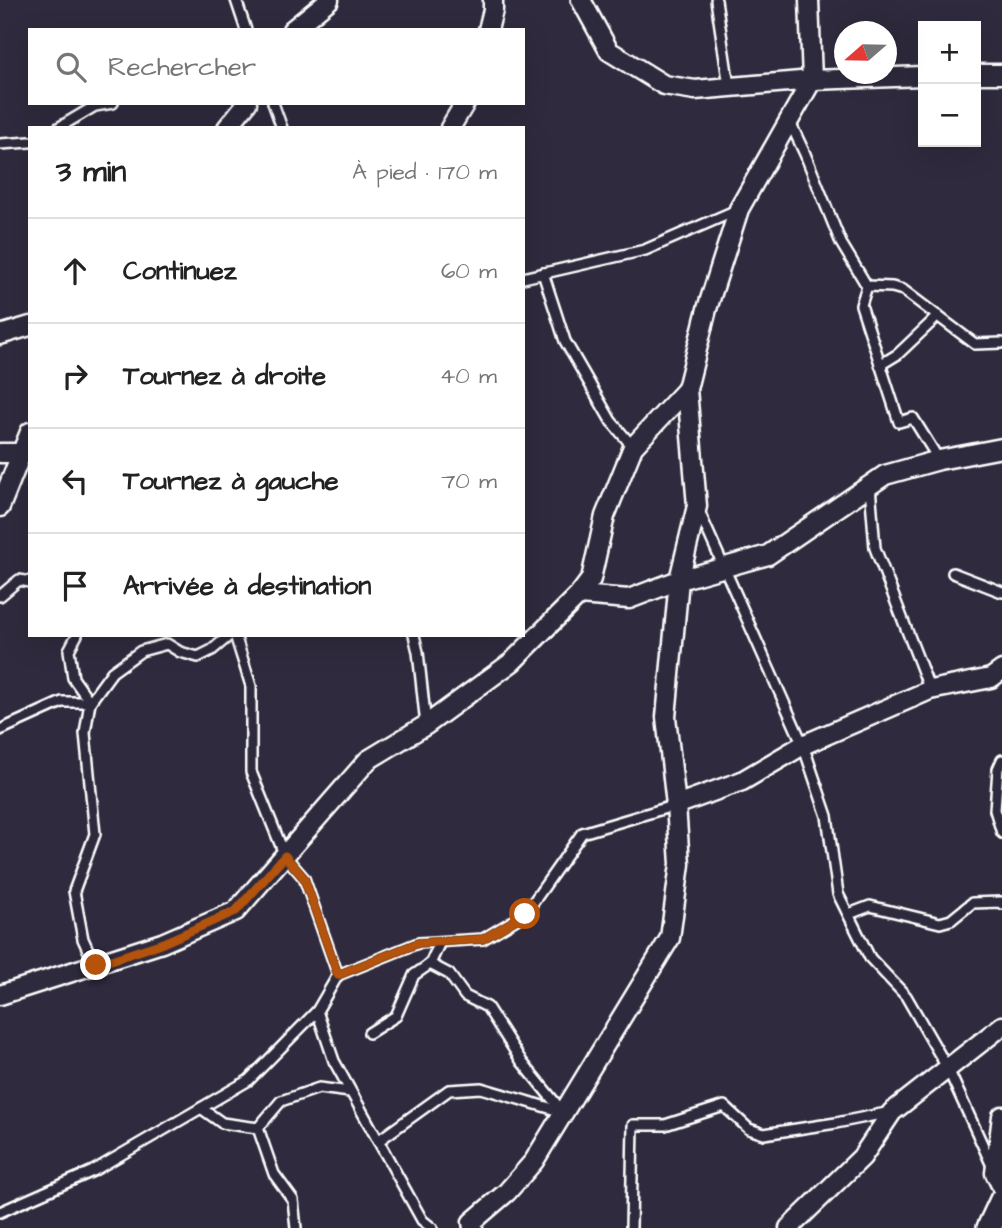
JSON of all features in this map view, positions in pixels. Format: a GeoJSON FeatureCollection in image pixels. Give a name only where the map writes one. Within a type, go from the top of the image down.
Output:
{"type":"FeatureCollection","features":[{"type":"Feature","properties":{"kind":"street"},"geometry":{"type":"LineString","coordinates":[[294,28],[329,0]]}},
{"type":"Feature","properties":{"kind":"street"},"geometry":{"type":"LineString","coordinates":[[488,28],[493,0]]}},
{"type":"Feature","properties":{"kind":"street"},"geometry":{"type":"LineString","coordinates":[[581,0],[609,51],[664,85],[695,90],[812,80],[918,76]]}},
{"type":"Feature","properties":{"kind":"street"},"geometry":{"type":"LineString","coordinates":[[472,1228],[472,1222],[507,1192],[534,1161],[670,938],[680,864],[666,717],[679,580],[697,506],[687,389],[707,309],[739,209],[812,80],[809,0]]}},
{"type":"Feature","properties":{"kind":"street"},"geometry":{"type":"LineString","coordinates":[[981,74],[1002,74]]}},
{"type":"Feature","properties":{"kind":"street"},"geometry":{"type":"LineString","coordinates":[[229,126],[245,105]]}},
{"type":"Feature","properties":{"kind":"street"},"geometry":{"type":"LineString","coordinates":[[451,126],[464,105]]}},
{"type":"Feature","properties":{"kind":"street"},"geometry":{"type":"LineString","coordinates":[[0,335],[28,327]]}},
{"type":"Feature","properties":{"kind":"street"},"geometry":{"type":"LineString","coordinates":[[0,995],[163,943],[236,911],[368,760],[426,725],[512,662],[579,596],[591,579],[605,516],[634,447],[687,389]]}},
{"type":"Feature","properties":{"kind":"street"},"geometry":{"type":"LineString","coordinates":[[0,507],[28,437]]}},
{"type":"Feature","properties":{"kind":"street"},"geometry":{"type":"LineString","coordinates":[[579,596],[629,599],[679,580],[768,555],[885,475],[939,460],[1002,448]]}},
{"type":"Feature","properties":{"kind":"street"},"geometry":{"type":"LineString","coordinates":[[0,453],[21,453]]}},
{"type":"Feature","properties":{"kind":"street"},"geometry":{"type":"LineString","coordinates":[[676,805],[742,781],[803,744],[930,690],[991,678],[1002,670]]}},
{"type":"Feature","properties":{"kind":"street"},"geometry":{"type":"LineString","coordinates":[[789,1228],[862,1157],[892,1112],[1002,1026]]}},
{"type":"Feature","properties":{"kind":"street"},"geometry":{"type":"LineString","coordinates":[[998,1180],[1002,1116]]}},
{"type":"Feature","properties":{"kind":"street"},"geometry":{"type":"LineString","coordinates":[[989,1228],[1002,1200]]}},
{"type":"Feature","properties":{"kind":"lane"},"geometry":{"type":"LineString","coordinates":[[236,0],[245,28]]}},
{"type":"Feature","properties":{"kind":"lane"},"geometry":{"type":"LineString","coordinates":[[716,0],[729,86]]}},
{"type":"Feature","properties":{"kind":"lane"},"geometry":{"type":"LineString","coordinates":[[61,126],[102,105]]}},
{"type":"Feature","properties":{"kind":"lane"},"geometry":{"type":"LineString","coordinates":[[274,105],[281,126]]}},
{"type":"Feature","properties":{"kind":"lane"},"geometry":{"type":"LineString","coordinates":[[788,120],[805,154],[841,243],[867,286],[861,305],[899,422],[913,418],[939,460]]}},
{"type":"Feature","properties":{"kind":"lane"},"geometry":{"type":"LineString","coordinates":[[0,144],[28,142]]}},
{"type":"Feature","properties":{"kind":"lane"},"geometry":{"type":"LineString","coordinates":[[525,278],[645,250],[739,209]]}},
{"type":"Feature","properties":{"kind":"lane"},"geometry":{"type":"LineString","coordinates":[[543,273],[565,341],[611,421],[634,447]]}},
{"type":"Feature","properties":{"kind":"lane"},"geometry":{"type":"LineString","coordinates":[[867,286],[903,290],[975,344],[1002,343]]}},
{"type":"Feature","properties":{"kind":"lane"},"geometry":{"type":"LineString","coordinates":[[880,365],[898,354],[938,316]]}},
{"type":"Feature","properties":{"kind":"lane"},"geometry":{"type":"LineString","coordinates":[[870,486],[875,548],[930,690]]}},
{"type":"Feature","properties":{"kind":"lane"},"geometry":{"type":"LineString","coordinates":[[697,506],[803,744],[827,816],[838,894],[870,958],[906,996],[948,1069],[998,1180]]}},
{"type":"Feature","properties":{"kind":"lane"},"geometry":{"type":"LineString","coordinates":[[953,573],[1002,592]]}},
{"type":"Feature","properties":{"kind":"lane"},"geometry":{"type":"LineString","coordinates":[[0,596],[19,580],[28,582]]}},
{"type":"Feature","properties":{"kind":"lane"},"geometry":{"type":"LineString","coordinates":[[76,637],[69,650],[72,678],[90,702]]}},
{"type":"Feature","properties":{"kind":"lane"},"geometry":{"type":"LineString","coordinates":[[96,965],[83,939],[74,891],[95,834],[85,733],[90,702],[112,672],[141,651],[167,644],[180,652],[198,657],[229,637]]}},
{"type":"Feature","properties":{"kind":"lane"},"geometry":{"type":"LineString","coordinates":[[233,637],[251,686],[251,772],[285,856],[304,878],[338,975]]}},
{"type":"Feature","properties":{"kind":"lane"},"geometry":{"type":"LineString","coordinates":[[414,637],[426,725]]}},
{"type":"Feature","properties":{"kind":"lane"},"geometry":{"type":"LineString","coordinates":[[0,730],[62,702],[90,702]]}},
{"type":"Feature","properties":{"kind":"lane"},"geometry":{"type":"LineString","coordinates":[[1002,760],[998,769],[995,810],[1002,833]]}},
{"type":"Feature","properties":{"kind":"lane"},"geometry":{"type":"LineString","coordinates":[[0,1212],[93,1171],[249,1080],[317,1011],[338,975],[418,943],[483,939],[525,914],[582,833],[676,805]]}},
{"type":"Feature","properties":{"kind":"lane"},"geometry":{"type":"LineString","coordinates":[[849,914],[870,906],[940,923],[951,920],[972,903],[1002,904]]}},
{"type":"Feature","properties":{"kind":"lane"},"geometry":{"type":"LineString","coordinates":[[369,1033],[396,1016],[414,975],[430,964],[440,942]]}},
{"type":"Feature","properties":{"kind":"lane"},"geometry":{"type":"LineString","coordinates":[[430,964],[449,974],[465,996],[487,1007],[522,1062],[563,1112]]}},
{"type":"Feature","properties":{"kind":"lane"},"geometry":{"type":"LineString","coordinates":[[317,1011],[334,1061],[350,1092],[422,1220],[432,1228]]}},
{"type":"Feature","properties":{"kind":"lane"},"geometry":{"type":"LineString","coordinates":[[258,1128],[281,1101],[319,1088],[350,1092]]}},
{"type":"Feature","properties":{"kind":"lane"},"geometry":{"type":"LineString","coordinates":[[378,1141],[449,1090],[481,1088],[563,1112]]}},
{"type":"Feature","properties":{"kind":"lane"},"geometry":{"type":"LineString","coordinates":[[631,1228],[633,1125],[665,1125],[724,1105],[749,1129],[764,1134],[892,1112]]}},
{"type":"Feature","properties":{"kind":"lane"},"geometry":{"type":"LineString","coordinates":[[201,1108],[222,1123],[258,1128]]}},
{"type":"Feature","properties":{"kind":"lane"},"geometry":{"type":"LineString","coordinates":[[258,1128],[274,1174],[293,1200],[296,1228]]}},
{"type":"Feature","properties":{"kind":"route"},"geometry":{"type":"LineString","coordinates":[[96,965],[163,943],[236,911],[285,856],[304,878],[338,975],[418,943],[483,939],[525,914]]}}]}
